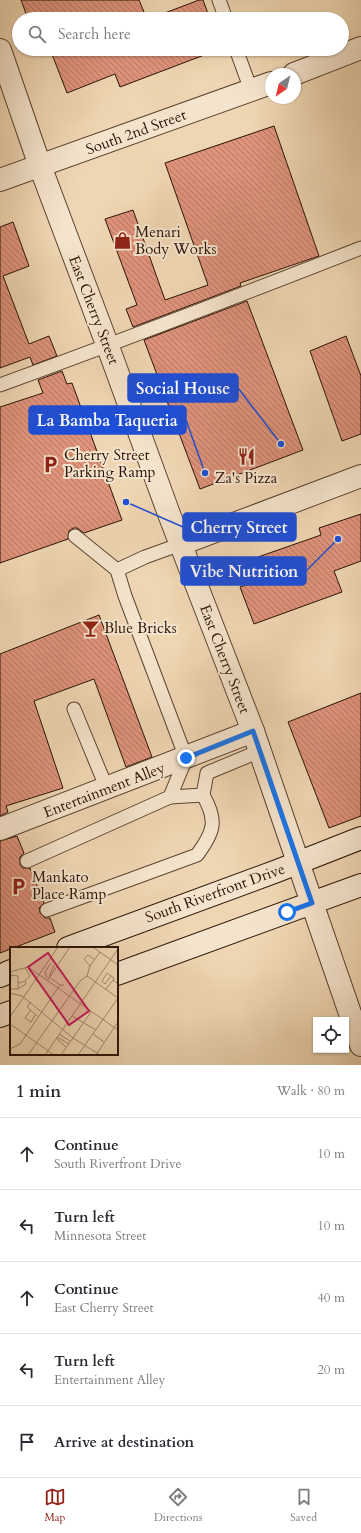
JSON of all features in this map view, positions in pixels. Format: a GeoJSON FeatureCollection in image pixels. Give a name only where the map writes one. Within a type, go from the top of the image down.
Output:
{"type":"FeatureCollection","features":[{"type":"Feature","properties":{"kind":"street"},"geometry":{"type":"LineString","coordinates":[[349,53],[361,48]]}},
{"type":"Feature","properties":{"kind":"street","name":"East Cherry Street"},"geometry":{"type":"LineString","coordinates":[[0,50],[40,166],[256,741],[361,1045]]}},
{"type":"Feature","properties":{"kind":"street"},"geometry":{"type":"LineString","coordinates":[[301,71],[340,56]]}},
{"type":"Feature","properties":{"kind":"street","name":"South 2nd Street"},"geometry":{"type":"LineString","coordinates":[[0,180],[265,85]]}},
{"type":"Feature","properties":{"kind":"street"},"geometry":{"type":"LineString","coordinates":[[181,544],[361,476]]}},
{"type":"Feature","properties":{"kind":"street","name":"Entertainment Alley"},"geometry":{"type":"LineString","coordinates":[[0,829],[186,758],[256,741]]}},
{"type":"Feature","properties":{"kind":"street","name":"South Riverfront Drive"},"geometry":{"type":"LineString","coordinates":[[71,947],[361,838]]}},
{"type":"Feature","properties":{"kind":"street"},"geometry":{"type":"LineString","coordinates":[[118,974],[361,885]]}},
{"type":"Feature","properties":{"kind":"street"},"geometry":{"type":"LineString","coordinates":[[0,976],[10,971]]}},
{"type":"Feature","properties":{"kind":"street"},"geometry":{"type":"LineString","coordinates":[[0,1016],[10,1012]]}},
{"type":"Feature","properties":{"kind":"lane"},"geometry":{"type":"LineString","coordinates":[[219,0],[223,12]]}},
{"type":"Feature","properties":{"kind":"lane"},"geometry":{"type":"LineString","coordinates":[[239,56],[251,90]]}},
{"type":"Feature","properties":{"kind":"lane"},"geometry":{"type":"LineString","coordinates":[[0,385],[107,344],[202,311],[361,248]]}},
{"type":"Feature","properties":{"kind":"lane"},"geometry":{"type":"LineString","coordinates":[[75,536],[117,570],[125,596],[186,758],[170,797]]}},
{"type":"Feature","properties":{"kind":"lane"},"geometry":{"type":"LineString","coordinates":[[117,570],[144,557],[181,544]]}},
{"type":"Feature","properties":{"kind":"lane"},"geometry":{"type":"LineString","coordinates":[[74,709],[107,788]]}},
{"type":"Feature","properties":{"kind":"lane"},"geometry":{"type":"LineString","coordinates":[[47,910],[197,855],[210,838],[213,823],[209,805],[203,795],[207,773],[256,741]]}},
{"type":"Feature","properties":{"kind":"lane"},"geometry":{"type":"LineString","coordinates":[[27,861],[170,797],[203,795]]}},
{"type":"Feature","properties":{"kind":"building"},"geometry":{"type":"Polygon","coordinates":[[[21,0],[139,0],[144,12],[25,12],[21,0]]]}},
{"type":"Feature","properties":{"kind":"building"},"geometry":{"type":"Polygon","coordinates":[[[199,0],[203,0],[207,12],[167,12],[199,0]]]}},
{"type":"Feature","properties":{"kind":"building"},"geometry":{"type":"Polygon","coordinates":[[[53,56],[202,56],[120,87],[115,74],[67,93],[53,56]]]}},
{"type":"Feature","properties":{"kind":"building"},"geometry":{"type":"Polygon","coordinates":[[[274,126],[319,256],[240,283],[241,286],[133,327],[126,309],[137,305],[105,219],[133,210],[165,300],[208,285],[165,163],[274,126]]]}},
{"type":"Feature","properties":{"kind":"building"},"geometry":{"type":"Polygon","coordinates":[[[13,222],[29,266],[3,276],[29,344],[49,336],[57,356],[33,365],[30,357],[0,368],[0,227],[13,222]]]}},
{"type":"Feature","properties":{"kind":"building"},"geometry":{"type":"Polygon","coordinates":[[[247,301],[303,450],[200,489],[144,340],[247,301]]]}},
{"type":"Feature","properties":{"kind":"building"},"geometry":{"type":"Polygon","coordinates":[[[346,336],[361,376],[361,434],[342,441],[310,351],[346,336]]]}},
{"type":"Feature","properties":{"kind":"building","name":"Cherry Street Parking Ramp"},"geometry":{"type":"Polygon","coordinates":[[[62,371],[67,384],[72,383],[122,520],[84,533],[77,528],[73,528],[69,531],[68,539],[0,563],[0,407],[43,393],[38,380],[62,371]]]}},
{"type":"Feature","properties":{"kind":"building"},"geometry":{"type":"Polygon","coordinates":[[[361,514],[361,561],[334,571],[342,592],[254,624],[240,587],[255,582],[262,568],[258,557],[321,535],[319,528],[361,514]]]}},
{"type":"Feature","properties":{"kind":"building"},"geometry":{"type":"Polygon","coordinates":[[[99,615],[152,757],[126,767],[94,679],[34,701],[63,788],[6,806],[8,812],[0,816],[0,654],[99,615]]]}},
{"type":"Feature","properties":{"kind":"building"},"geometry":{"type":"Polygon","coordinates":[[[361,693],[361,816],[329,828],[288,722],[361,693]]]}},
{"type":"Feature","properties":{"kind":"building","name":"Mankato Place Ramp"},"geometry":{"type":"Polygon","coordinates":[[[17,836],[24,853],[20,857],[20,864],[23,868],[30,868],[44,903],[39,908],[40,913],[45,918],[50,918],[55,932],[16,947],[10,947],[10,949],[0,953],[0,841],[17,836]]]}},
{"type":"Feature","properties":{"kind":"place","name":"Menari Body Works"},"geometry":{"type":"Point","coordinates":[122,241]}},
{"type":"Feature","properties":{"kind":"place","name":"Social House"},"geometry":{"type":"Point","coordinates":[281,444]}},
{"type":"Feature","properties":{"kind":"place","name":"Za's Pizza"},"geometry":{"type":"Point","coordinates":[246,457]}},
{"type":"Feature","properties":{"kind":"place","name":"Cherry Street Parking Ramp"},"geometry":{"type":"Point","coordinates":[51,464]}},
{"type":"Feature","properties":{"kind":"place","name":"La Bamba Taqueria"},"geometry":{"type":"Point","coordinates":[205,473]}},
{"type":"Feature","properties":{"kind":"place","name":"Cherry Street"},"geometry":{"type":"Point","coordinates":[126,502]}},
{"type":"Feature","properties":{"kind":"place","name":"Vibe Nutrition"},"geometry":{"type":"Point","coordinates":[338,539]}},
{"type":"Feature","properties":{"kind":"place","name":"Blue Bricks"},"geometry":{"type":"Point","coordinates":[91,628]}},
{"type":"Feature","properties":{"kind":"place","name":"Mankato Place Ramp"},"geometry":{"type":"Point","coordinates":[19,886]}},
{"type":"Feature","properties":{"kind":"route"},"geometry":{"type":"LineString","coordinates":[[186,758],[253,731],[312,903],[287,912]]}}]}
